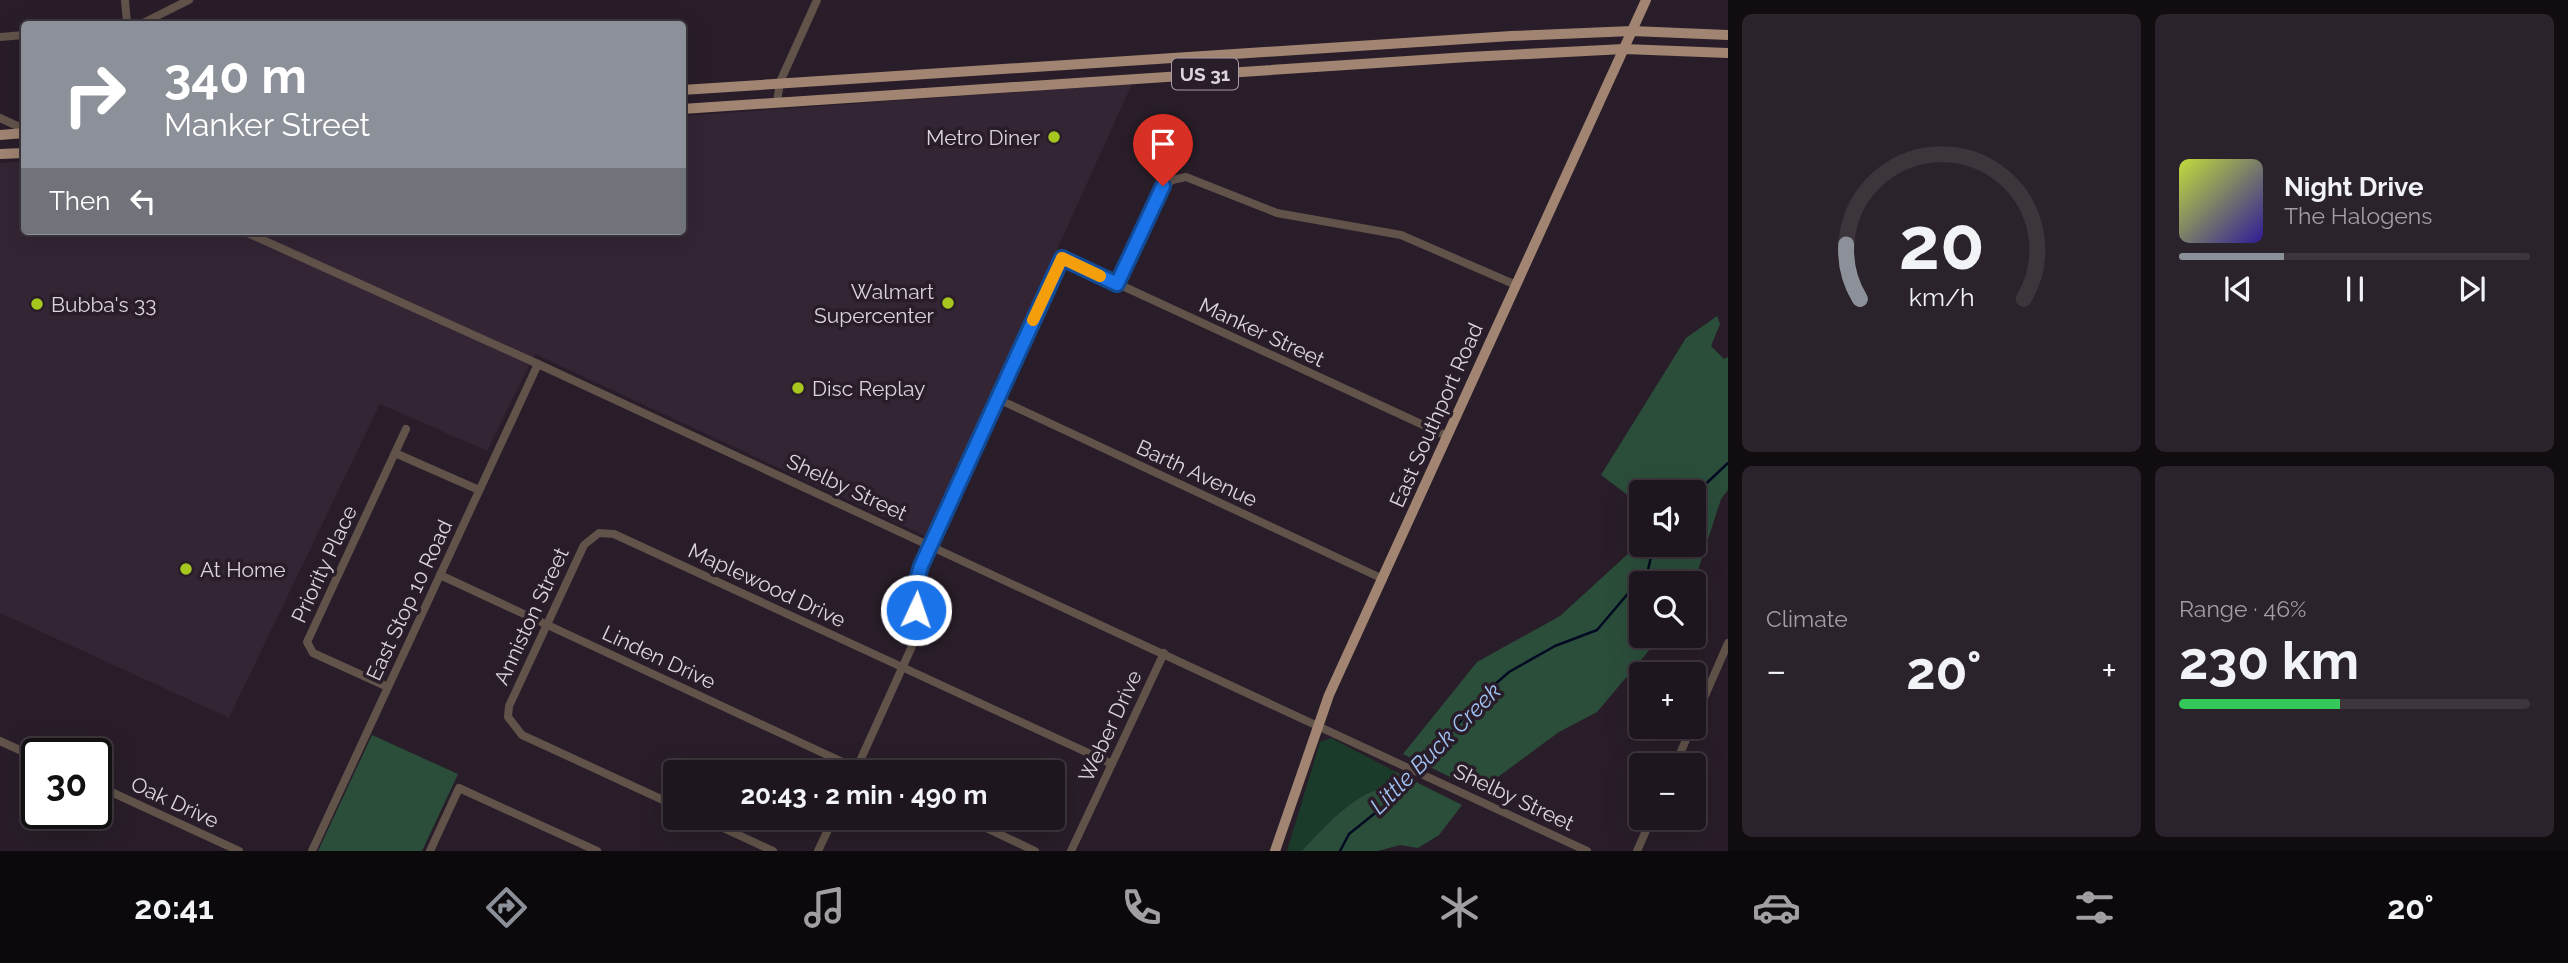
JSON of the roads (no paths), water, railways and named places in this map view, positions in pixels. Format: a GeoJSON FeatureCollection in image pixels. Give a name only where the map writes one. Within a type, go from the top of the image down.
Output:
{"type":"FeatureCollection","features":[{"type":"Feature","properties":{"kind":"main road","name":"East Southport Road"},"geometry":{"type":"LineString","coordinates":[[1275,851],[1317,724],[1646,0]]}},
{"type":"Feature","properties":{"kind":"main road","name":"US 31"},"geometry":{"type":"LineString","coordinates":[[686,90],[1511,36],[1632,31],[1728,35]]}},
{"type":"Feature","properties":{"kind":"main road","name":"US 31"},"geometry":{"type":"LineString","coordinates":[[686,110],[1624,49],[1728,53]]}},
{"type":"Feature","properties":{"kind":"main road"},"geometry":{"type":"LineString","coordinates":[[0,135],[21,132]]}},
{"type":"Feature","properties":{"kind":"main road"},"geometry":{"type":"LineString","coordinates":[[0,155],[21,153]]}},
{"type":"Feature","properties":{"kind":"street"},"geometry":{"type":"LineString","coordinates":[[125,0],[127,21]]}},
{"type":"Feature","properties":{"kind":"street"},"geometry":{"type":"LineString","coordinates":[[147,21],[189,0]]}},
{"type":"Feature","properties":{"kind":"street"},"geometry":{"type":"LineString","coordinates":[[777,102],[780,82],[817,0]]}},
{"type":"Feature","properties":{"kind":"street"},"geometry":{"type":"LineString","coordinates":[[0,37],[21,35]]}},
{"type":"Feature","properties":{"kind":"street"},"geometry":{"type":"LineString","coordinates":[[0,118],[21,129]]}},
{"type":"Feature","properties":{"kind":"street"},"geometry":{"type":"LineString","coordinates":[[1117,284],[1157,194],[1166,184],[1186,177],[1200,180],[1278,214],[1401,235],[1516,285]]}},
{"type":"Feature","properties":{"kind":"street","name":"Shelby Street"},"geometry":{"type":"LineString","coordinates":[[252,235],[538,364],[1587,851]]}},
{"type":"Feature","properties":{"kind":"street","name":"Manker Street"},"geometry":{"type":"LineString","coordinates":[[998,399],[1062,258],[1447,436]]}},
{"type":"Feature","properties":{"kind":"street","name":"East Stop 10 Road"},"geometry":{"type":"LineString","coordinates":[[312,851],[538,364]]}},
{"type":"Feature","properties":{"kind":"street"},"geometry":{"type":"LineString","coordinates":[[863,760],[916,633],[918,576],[998,399]]}},
{"type":"Feature","properties":{"kind":"street","name":"Barth Avenue"},"geometry":{"type":"LineString","coordinates":[[998,399],[1383,579]]}},
{"type":"Feature","properties":{"kind":"street","name":"Priority Place"},"geometry":{"type":"LineString","coordinates":[[388,687],[312,652],[307,642],[406,429]]}},
{"type":"Feature","properties":{"kind":"street"},"geometry":{"type":"LineString","coordinates":[[395,453],[479,491]]}},
{"type":"Feature","properties":{"kind":"street","name":"Anniston Street"},"geometry":{"type":"LineString","coordinates":[[598,534],[584,545],[509,706],[509,720],[522,735],[663,800]]}},
{"type":"Feature","properties":{"kind":"street","name":"Maplewood Drive"},"geometry":{"type":"LineString","coordinates":[[598,534],[614,534],[1112,764]]}},
{"type":"Feature","properties":{"kind":"street","name":"Linden Drive"},"geometry":{"type":"LineString","coordinates":[[440,575],[835,760]]}},
{"type":"Feature","properties":{"kind":"street"},"geometry":{"type":"LineString","coordinates":[[1706,697],[1724,662],[1728,643]]}},
{"type":"Feature","properties":{"kind":"street","name":"Weber Drive"},"geometry":{"type":"LineString","coordinates":[[1071,851],[1164,653]]}},
{"type":"Feature","properties":{"kind":"street"},"geometry":{"type":"LineString","coordinates":[[0,741],[21,751]]}},
{"type":"Feature","properties":{"kind":"street"},"geometry":{"type":"LineString","coordinates":[[430,851],[459,788],[597,851]]}},
{"type":"Feature","properties":{"kind":"street","name":"Oak Drive"},"geometry":{"type":"LineString","coordinates":[[112,792],[239,851]]}},
{"type":"Feature","properties":{"kind":"street"},"geometry":{"type":"LineString","coordinates":[[728,830],[773,851]]}},
{"type":"Feature","properties":{"kind":"street"},"geometry":{"type":"LineString","coordinates":[[818,851],[828,830]]}},
{"type":"Feature","properties":{"kind":"street"},"geometry":{"type":"LineString","coordinates":[[990,830],[1035,851]]}},
{"type":"Feature","properties":{"kind":"street"},"geometry":{"type":"LineString","coordinates":[[1637,851],[1646,830]]}},
{"type":"Feature","properties":{"kind":"waterway","name":"Little Buck Creek"},"geometry":{"type":"LineString","coordinates":[[1706,484],[1728,463]]}},
{"type":"Feature","properties":{"kind":"waterway","name":"Little Buck Creek"},"geometry":{"type":"LineString","coordinates":[[1419,769],[1485,693],[1509,672],[1555,646],[1597,630],[1648,570],[1651,557]]}},
{"type":"Feature","properties":{"kind":"waterway","name":"Little Buck Creek"},"geometry":{"type":"LineString","coordinates":[[1340,851],[1349,834],[1384,806],[1414,774]]}},
{"type":"Feature","properties":{"kind":"place","name":"Metro Diner"},"geometry":{"type":"Point","coordinates":[1054,137]}},
{"type":"Feature","properties":{"kind":"place","name":"Walmart Supercenter"},"geometry":{"type":"Point","coordinates":[948,303]}},
{"type":"Feature","properties":{"kind":"place","name":"Bubba's 33"},"geometry":{"type":"Point","coordinates":[37,304]}},
{"type":"Feature","properties":{"kind":"place","name":"Disc Replay"},"geometry":{"type":"Point","coordinates":[798,388]}},
{"type":"Feature","properties":{"kind":"place","name":"At Home"},"geometry":{"type":"Point","coordinates":[186,569]}}]}
